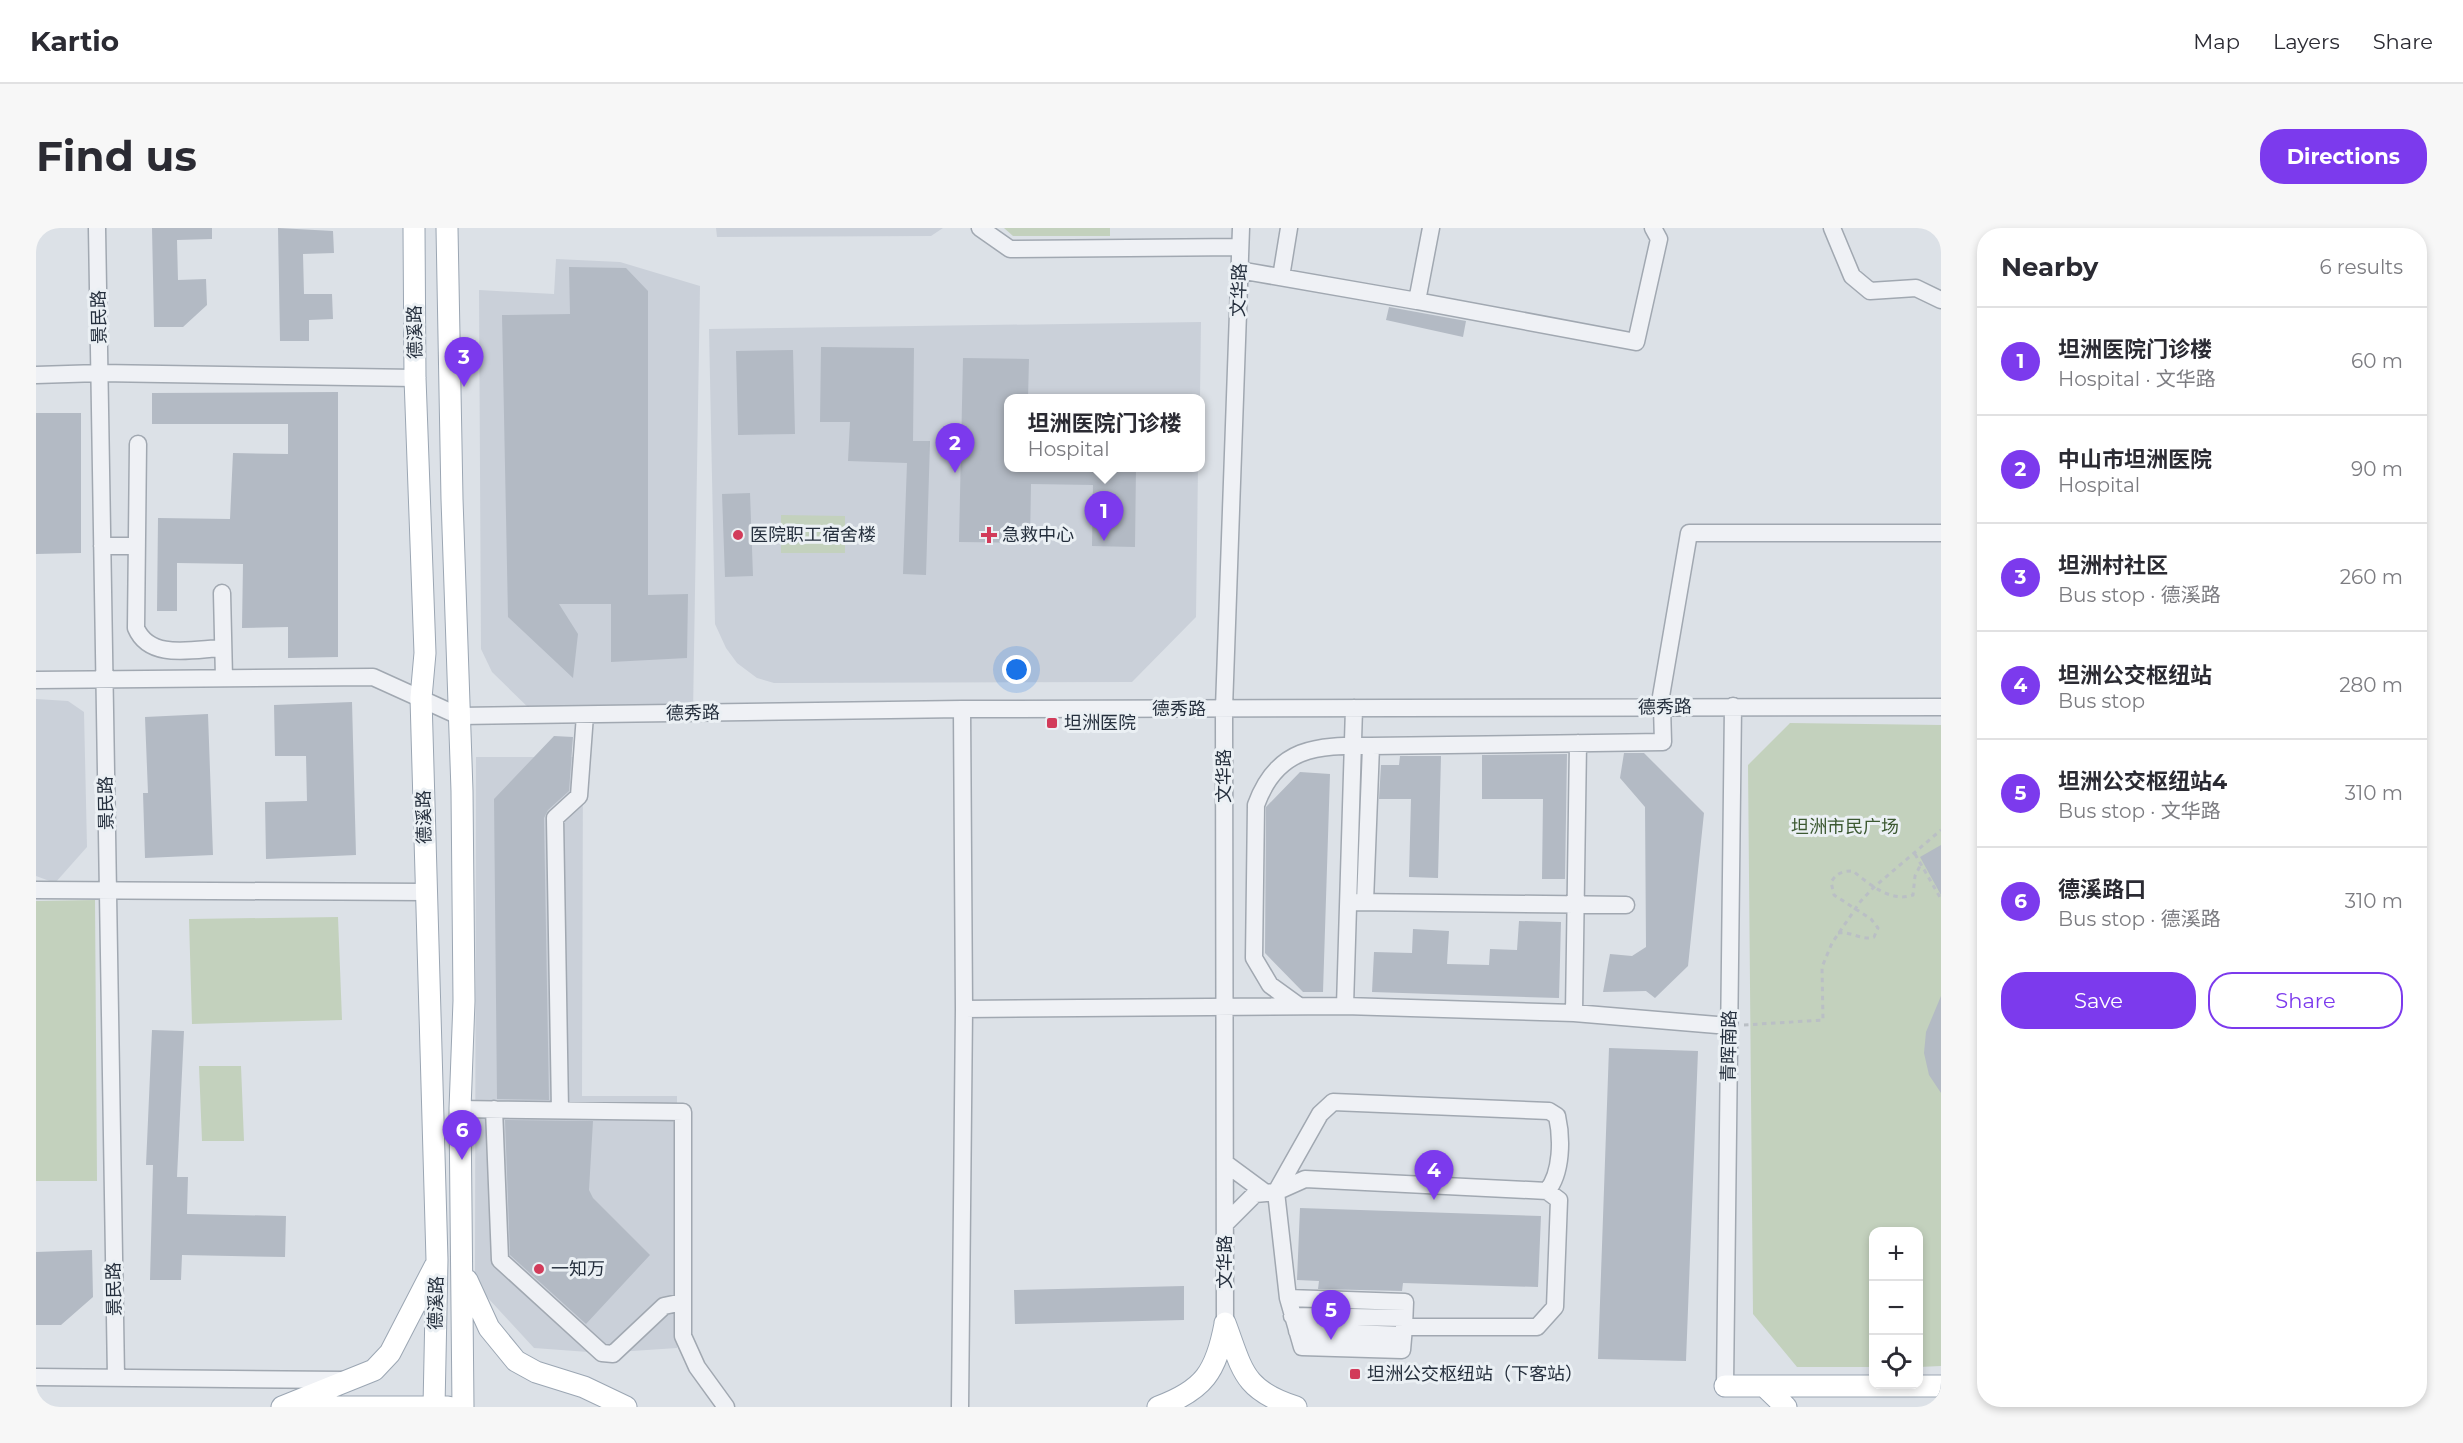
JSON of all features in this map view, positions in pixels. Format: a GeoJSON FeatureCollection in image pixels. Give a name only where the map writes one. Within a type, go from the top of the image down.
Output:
{"type":"FeatureCollection","features":[{"type":"Feature","properties":{"kind":"main road","name":"德溪路"},"geometry":{"type":"LineString","coordinates":[[414,228],[415,378],[425,653],[421,698],[425,892],[437,1260],[439,1407]]}},
{"type":"Feature","properties":{"kind":"main road","name":"德溪路"},"geometry":{"type":"LineString","coordinates":[[447,228],[464,1002],[460,1109],[463,1407]]}},
{"type":"Feature","properties":{"kind":"main road"},"geometry":{"type":"LineString","coordinates":[[462,1259],[468,1284],[480,1312],[489,1328],[516,1361],[536,1372],[584,1388],[626,1407]]}},
{"type":"Feature","properties":{"kind":"main road"},"geometry":{"type":"LineString","coordinates":[[282,1407],[374,1370],[390,1353],[437,1260]]}},
{"type":"Feature","properties":{"kind":"main road"},"geometry":{"type":"LineString","coordinates":[[1158,1407],[1176,1400],[1201,1384],[1216,1360],[1225,1323]]}},
{"type":"Feature","properties":{"kind":"main road"},"geometry":{"type":"LineString","coordinates":[[1225,1323],[1248,1380],[1258,1390],[1296,1407]]}},
{"type":"Feature","properties":{"kind":"main road"},"geometry":{"type":"LineString","coordinates":[[1725,1386],[1941,1386]]}},
{"type":"Feature","properties":{"kind":"main road"},"geometry":{"type":"LineString","coordinates":[[1764,1386],[1786,1407]]}},
{"type":"Feature","properties":{"kind":"main road"},"geometry":{"type":"LineString","coordinates":[[320,1407],[439,1407]]}},
{"type":"Feature","properties":{"kind":"street","name":"景民路"},"geometry":{"type":"LineString","coordinates":[[97,228],[116,1377]]}},
{"type":"Feature","properties":{"kind":"street"},"geometry":{"type":"LineString","coordinates":[[980,228],[1010,249],[1240,247]]}},
{"type":"Feature","properties":{"kind":"street","name":"文华路"},"geometry":{"type":"LineString","coordinates":[[1225,1323],[1224,708],[1241,228]]}},
{"type":"Feature","properties":{"kind":"street"},"geometry":{"type":"LineString","coordinates":[[1281,277],[1289,228]]}},
{"type":"Feature","properties":{"kind":"street"},"geometry":{"type":"LineString","coordinates":[[1417,301],[1431,228]]}},
{"type":"Feature","properties":{"kind":"street"},"geometry":{"type":"LineString","coordinates":[[1239,270],[1636,342],[1659,239],[1653,228]]}},
{"type":"Feature","properties":{"kind":"street"},"geometry":{"type":"LineString","coordinates":[[1832,228],[1852,276],[1870,291],[1917,288],[1941,300]]}},
{"type":"Feature","properties":{"kind":"street"},"geometry":{"type":"LineString","coordinates":[[36,375],[100,373],[415,378]]}},
{"type":"Feature","properties":{"kind":"street"},"geometry":{"type":"LineString","coordinates":[[138,444],[136,628],[148,646],[159,650],[223,648]]}},
{"type":"Feature","properties":{"kind":"street"},"geometry":{"type":"LineString","coordinates":[[1299,1006],[1270,985],[1254,958],[1256,805],[1264,782],[1299,753],[1329,745],[1371,747],[1663,742],[1661,708],[1689,533],[1941,533]]}},
{"type":"Feature","properties":{"kind":"street"},"geometry":{"type":"LineString","coordinates":[[102,546],[137,546]]}},
{"type":"Feature","properties":{"kind":"street"},"geometry":{"type":"LineString","coordinates":[[222,593],[224,678]]}},
{"type":"Feature","properties":{"kind":"street","name":"德秀路"},"geometry":{"type":"LineString","coordinates":[[36,680],[373,677],[459,716],[962,709],[1941,706]]}},
{"type":"Feature","properties":{"kind":"street","name":"青晖南路"},"geometry":{"type":"LineString","coordinates":[[1725,1386],[1733,706]]}},
{"type":"Feature","properties":{"kind":"street"},"geometry":{"type":"LineString","coordinates":[[1354,708],[1357,902]]}},
{"type":"Feature","properties":{"kind":"street"},"geometry":{"type":"LineString","coordinates":[[960,1407],[964,1009],[962,709]]}},
{"type":"Feature","properties":{"kind":"street"},"geometry":{"type":"LineString","coordinates":[[560,1110],[555,818],[579,796],[585,715]]}},
{"type":"Feature","properties":{"kind":"street"},"geometry":{"type":"LineString","coordinates":[[1574,1013],[1578,743]]}},
{"type":"Feature","properties":{"kind":"street"},"geometry":{"type":"LineString","coordinates":[[1345,1006],[1371,747]]}},
{"type":"Feature","properties":{"kind":"street"},"geometry":{"type":"LineString","coordinates":[[36,890],[107,888],[425,892]]}},
{"type":"Feature","properties":{"kind":"street"},"geometry":{"type":"LineString","coordinates":[[1357,902],[1626,905]]}},
{"type":"Feature","properties":{"kind":"street"},"geometry":{"type":"LineString","coordinates":[[964,1009],[1225,1005],[1345,1006],[1574,1013],[1729,1026]]}},
{"type":"Feature","properties":{"kind":"street"},"geometry":{"type":"LineString","coordinates":[[1288,1298],[1405,1302],[1402,1350],[1302,1347],[1295,1324],[1288,1298],[1269,1192],[1320,1114],[1333,1102],[1549,1111],[1557,1116],[1559,1126],[1555,1182],[1547,1191]]}},
{"type":"Feature","properties":{"kind":"street"},"geometry":{"type":"LineString","coordinates":[[494,1108],[500,1260],[602,1353],[613,1354],[664,1306],[683,1302]]}},
{"type":"Feature","properties":{"kind":"street"},"geometry":{"type":"LineString","coordinates":[[460,1109],[683,1112],[683,1336],[697,1367],[726,1407]]}},
{"type":"Feature","properties":{"kind":"street"},"geometry":{"type":"LineString","coordinates":[[1225,1163],[1269,1192]]}},
{"type":"Feature","properties":{"kind":"street"},"geometry":{"type":"LineString","coordinates":[[1225,1224],[1246,1200],[1305,1179],[1524,1192],[1547,1191],[1559,1200],[1555,1307],[1537,1327],[1295,1324]]}},
{"type":"Feature","properties":{"kind":"street"},"geometry":{"type":"LineString","coordinates":[[36,1377],[353,1380]]}},
{"type":"Feature","properties":{"kind":"path"},"geometry":{"type":"LineString","coordinates":[[1729,1026],[1823,1020],[1822,967],[1838,933],[1873,888],[1941,830]]}},
{"type":"Feature","properties":{"kind":"path"},"geometry":{"type":"LineString","coordinates":[[1915,853],[1940,898]]}},
{"type":"Feature","properties":{"kind":"path"},"geometry":{"type":"LineString","coordinates":[[1838,933],[1845,932],[1867,939],[1874,937],[1878,928],[1871,919],[1834,895],[1831,882],[1835,876],[1844,871],[1853,871],[1873,888],[1905,897],[1913,894],[1915,876],[1921,864]]}},
{"type":"Feature","properties":{"kind":"shaded area"},"geometry":{"type":"Polygon","coordinates":[[[716,228],[943,228],[931,236],[717,237],[716,228]]]}},
{"type":"Feature","properties":{"kind":"shaded area"},"geometry":{"type":"Polygon","coordinates":[[[556,259],[620,262],[700,286],[693,713],[537,716],[492,672],[481,649],[479,290],[554,294],[556,259]]]}},
{"type":"Feature","properties":{"kind":"shaded area"},"geometry":{"type":"Polygon","coordinates":[[[1201,322],[1200,394],[1004,394],[1004,472],[1198,472],[1196,617],[1132,682],[774,683],[757,678],[737,663],[726,648],[715,624],[709,329],[1201,322]]]}},
{"type":"Feature","properties":{"kind":"shaded area"},"geometry":{"type":"Polygon","coordinates":[[[36,699],[68,701],[84,712],[87,847],[55,883],[36,876],[36,699]]]}},
{"type":"Feature","properties":{"kind":"shaded area"},"geometry":{"type":"Polygon","coordinates":[[[476,757],[583,757],[582,1096],[677,1096],[677,1348],[602,1353],[534,1348],[475,1284],[476,757]]]}},
{"type":"Feature","properties":{"kind":"green space"},"geometry":{"type":"Polygon","coordinates":[[[1004,228],[1110,228],[1110,236],[1013,236],[1004,228]]]}},
{"type":"Feature","properties":{"kind":"green space"},"geometry":{"type":"Polygon","coordinates":[[[781,515],[845,516],[845,553],[781,553],[781,515]]]}},
{"type":"Feature","properties":{"kind":"green space","name":"坦洲市民广场"},"geometry":{"type":"Polygon","coordinates":[[[1790,723],[1941,725],[1941,1366],[1923,1367],[1923,1227],[1869,1227],[1869,1367],[1797,1367],[1753,1314],[1748,765],[1790,723]]]}},
{"type":"Feature","properties":{"kind":"green space"},"geometry":{"type":"Polygon","coordinates":[[[95,900],[97,1181],[36,1181],[36,901],[95,900]]]}},
{"type":"Feature","properties":{"kind":"green space"},"geometry":{"type":"Polygon","coordinates":[[[338,917],[342,1020],[192,1024],[189,919],[338,917]]]}},
{"type":"Feature","properties":{"kind":"green space"},"geometry":{"type":"Polygon","coordinates":[[[199,1066],[241,1066],[244,1141],[202,1141],[199,1066]]]}},
{"type":"Feature","properties":{"kind":"building"},"geometry":{"type":"Polygon","coordinates":[[[152,228],[212,228],[212,239],[177,240],[178,280],[206,279],[207,305],[183,327],[154,327],[152,228]]]}},
{"type":"Feature","properties":{"kind":"building"},"geometry":{"type":"Polygon","coordinates":[[[278,228],[333,231],[334,253],[303,254],[304,294],[332,294],[333,319],[309,320],[309,341],[280,341],[278,228]]]}},
{"type":"Feature","properties":{"kind":"building"},"geometry":{"type":"Polygon","coordinates":[[[569,267],[626,268],[648,291],[648,595],[688,594],[687,658],[611,662],[611,604],[559,604],[578,634],[573,678],[508,617],[502,315],[570,314],[569,267]]]}},
{"type":"Feature","properties":{"kind":"building"},"geometry":{"type":"Polygon","coordinates":[[[1389,307],[1466,321],[1463,337],[1386,320],[1389,307]]]}},
{"type":"Feature","properties":{"kind":"building"},"geometry":{"type":"Polygon","coordinates":[[[821,347],[914,348],[913,441],[930,441],[926,575],[903,574],[907,463],[848,461],[850,422],[820,422],[821,347]]]}},
{"type":"Feature","properties":{"kind":"building"},"geometry":{"type":"Polygon","coordinates":[[[793,350],[795,434],[738,435],[736,351],[793,350]]]}},
{"type":"Feature","properties":{"kind":"building"},"geometry":{"type":"Polygon","coordinates":[[[963,358],[1029,359],[1028,394],[1004,394],[1004,472],[1136,472],[1135,547],[1092,546],[1093,485],[1031,484],[1030,543],[959,542],[963,358]]]}},
{"type":"Feature","properties":{"kind":"building"},"geometry":{"type":"Polygon","coordinates":[[[338,392],[338,657],[288,658],[288,627],[242,628],[243,564],[177,563],[177,611],[157,611],[158,518],[230,519],[233,453],[288,454],[288,424],[152,424],[152,393],[338,392]]]}},
{"type":"Feature","properties":{"kind":"building"},"geometry":{"type":"Polygon","coordinates":[[[36,413],[81,413],[81,553],[36,554],[36,413]]]}},
{"type":"Feature","properties":{"kind":"building","name":"医院职工宿舍楼"},"geometry":{"type":"Polygon","coordinates":[[[750,493],[753,576],[725,577],[722,494],[750,493]]]}},
{"type":"Feature","properties":{"kind":"building"},"geometry":{"type":"Polygon","coordinates":[[[352,702],[356,855],[266,859],[265,802],[307,801],[306,756],[275,756],[274,705],[352,702]]]}},
{"type":"Feature","properties":{"kind":"building"},"geometry":{"type":"Polygon","coordinates":[[[208,714],[213,855],[145,858],[143,793],[148,793],[145,717],[208,714]]]}},
{"type":"Feature","properties":{"kind":"building"},"geometry":{"type":"Polygon","coordinates":[[[554,736],[573,737],[569,791],[548,810],[544,818],[549,1100],[497,1099],[494,799],[554,736]]]}},
{"type":"Feature","properties":{"kind":"building"},"geometry":{"type":"Polygon","coordinates":[[[1624,753],[1644,753],[1704,813],[1688,966],[1655,998],[1646,991],[1603,992],[1610,954],[1632,956],[1646,947],[1645,807],[1620,778],[1624,753]]]}},
{"type":"Feature","properties":{"kind":"building"},"geometry":{"type":"Polygon","coordinates":[[[1567,754],[1565,879],[1542,879],[1543,799],[1482,799],[1482,755],[1567,754]]]}},
{"type":"Feature","properties":{"kind":"building"},"geometry":{"type":"Polygon","coordinates":[[[1400,756],[1441,756],[1438,878],[1409,877],[1411,799],[1379,799],[1381,765],[1399,765],[1400,756]]]}},
{"type":"Feature","properties":{"kind":"building"},"geometry":{"type":"Polygon","coordinates":[[[1300,772],[1330,774],[1323,992],[1303,992],[1265,953],[1266,807],[1300,772]]]}},
{"type":"Feature","properties":{"kind":"building"},"geometry":{"type":"Polygon","coordinates":[[[1941,845],[1941,895],[1920,857],[1941,845]]]}},
{"type":"Feature","properties":{"kind":"building"},"geometry":{"type":"Polygon","coordinates":[[[1519,921],[1561,922],[1559,998],[1372,992],[1374,952],[1412,953],[1413,929],[1449,931],[1447,964],[1489,965],[1490,949],[1517,950],[1519,921]]]}},
{"type":"Feature","properties":{"kind":"building"},"geometry":{"type":"Polygon","coordinates":[[[1941,996],[1941,1093],[1929,1075],[1924,1053],[1926,1032],[1941,996]]]}},
{"type":"Feature","properties":{"kind":"building"},"geometry":{"type":"Polygon","coordinates":[[[152,1030],[184,1031],[177,1177],[188,1177],[187,1214],[286,1216],[285,1257],[182,1255],[181,1280],[150,1280],[153,1165],[146,1165],[152,1030]]]}},
{"type":"Feature","properties":{"kind":"building"},"geometry":{"type":"Polygon","coordinates":[[[1609,1048],[1698,1051],[1686,1361],[1598,1359],[1609,1048]]]}},
{"type":"Feature","properties":{"kind":"building"},"geometry":{"type":"Polygon","coordinates":[[[505,1120],[593,1121],[589,1190],[593,1198],[650,1255],[586,1324],[510,1255],[505,1120]]]}},
{"type":"Feature","properties":{"kind":"building"},"geometry":{"type":"Polygon","coordinates":[[[1300,1208],[1541,1216],[1538,1287],[1403,1283],[1402,1291],[1318,1289],[1319,1281],[1297,1280],[1300,1208]]]}},
{"type":"Feature","properties":{"kind":"building"},"geometry":{"type":"Polygon","coordinates":[[[92,1250],[93,1297],[61,1325],[36,1325],[36,1252],[92,1250]]]}},
{"type":"Feature","properties":{"kind":"building"},"geometry":{"type":"Polygon","coordinates":[[[1184,1286],[1184,1320],[1015,1324],[1014,1290],[1184,1286]]]}},
{"type":"Feature","properties":{"kind":"place","name":"坦洲村社区"},"geometry":{"type":"Point","coordinates":[464,387]}},
{"type":"Feature","properties":{"kind":"place","name":"中山市坦洲医院"},"geometry":{"type":"Point","coordinates":[955,473]}},
{"type":"Feature","properties":{"kind":"place","name":"医院职工宿舍楼"},"geometry":{"type":"Point","coordinates":[738,535]}},
{"type":"Feature","properties":{"kind":"place","name":"急救中心"},"geometry":{"type":"Point","coordinates":[989,535]}},
{"type":"Feature","properties":{"kind":"place","name":"坦洲医院门诊楼"},"geometry":{"type":"Point","coordinates":[1104,541]}},
{"type":"Feature","properties":{"kind":"place","name":"坦洲医院"},"geometry":{"type":"Point","coordinates":[1052,723]}},
{"type":"Feature","properties":{"kind":"place","name":"德溪路口"},"geometry":{"type":"Point","coordinates":[462,1160]}},
{"type":"Feature","properties":{"kind":"place","name":"坦洲公交枢纽站"},"geometry":{"type":"Point","coordinates":[1434,1200]}},
{"type":"Feature","properties":{"kind":"place","name":"一知万"},"geometry":{"type":"Point","coordinates":[539,1269]}},
{"type":"Feature","properties":{"kind":"place","name":"坦洲公交枢纽站4"},"geometry":{"type":"Point","coordinates":[1331,1340]}},
{"type":"Feature","properties":{"kind":"place","name":"坦洲公交枢纽站（下客站）"},"geometry":{"type":"Point","coordinates":[1355,1374]}}]}
